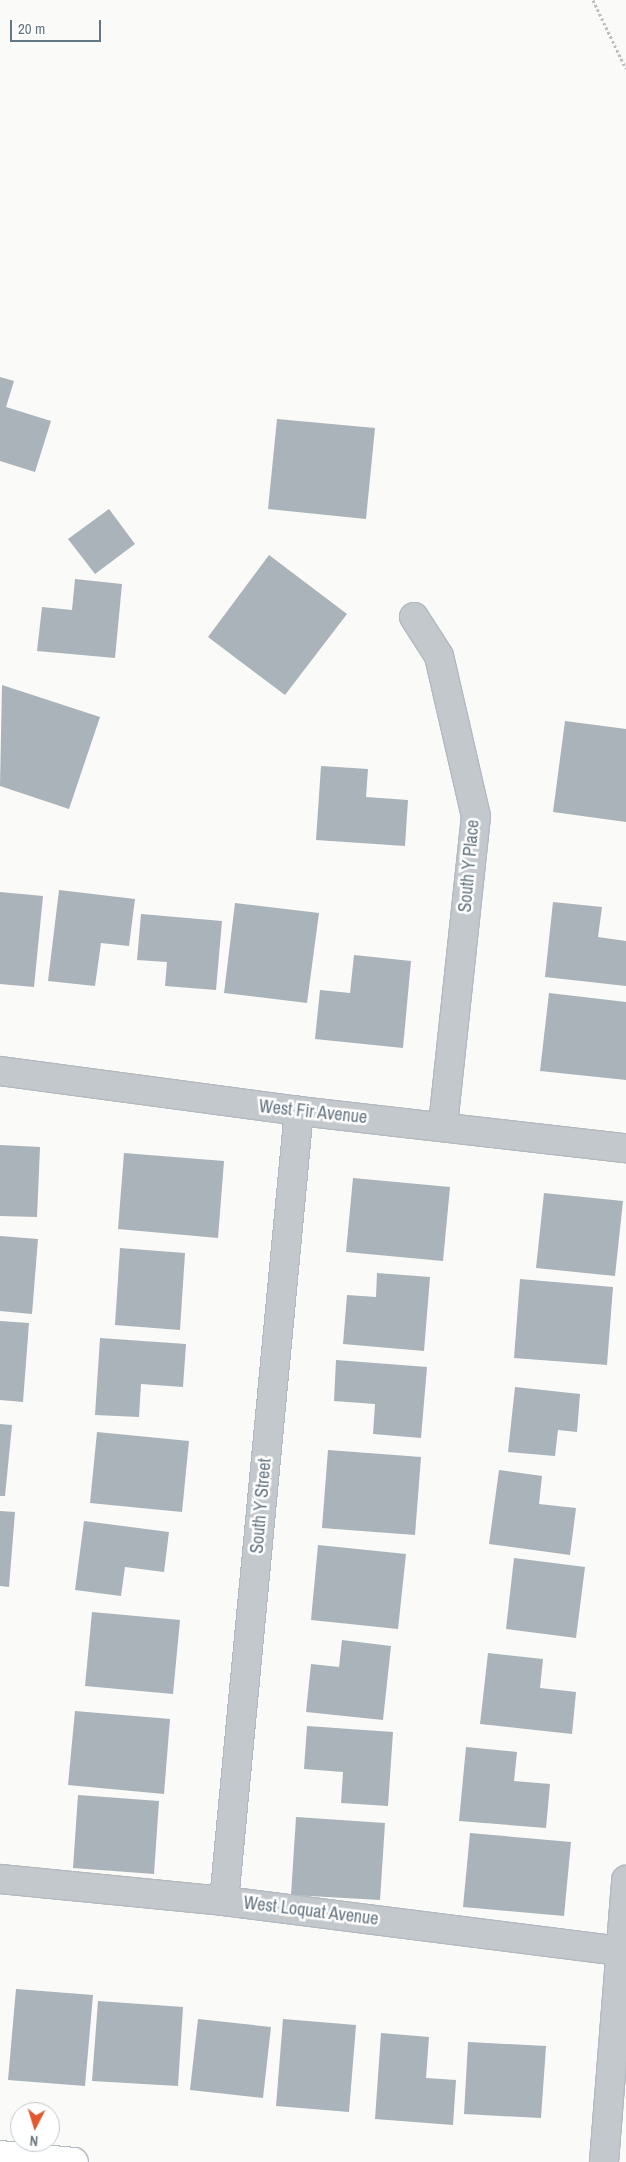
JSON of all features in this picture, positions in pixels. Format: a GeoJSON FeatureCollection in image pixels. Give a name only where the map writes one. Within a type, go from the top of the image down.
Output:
{"type":"FeatureCollection","features":[{"type":"Feature","properties":{"kind":"street","name":"South Y Place"},"geometry":{"type":"LineString","coordinates":[[414,617],[438,656],[476,816],[443,1125]]}},
{"type":"Feature","properties":{"kind":"street","name":"West Fir Avenue"},"geometry":{"type":"LineString","coordinates":[[0,1071],[299,1111],[443,1125],[626,1148]]}},
{"type":"Feature","properties":{"kind":"street","name":"South Y Street"},"geometry":{"type":"LineString","coordinates":[[224,1900],[299,1111]]}},
{"type":"Feature","properties":{"kind":"street","name":"West Loquat Avenue"},"geometry":{"type":"LineString","coordinates":[[0,1879],[224,1900],[620,1951]]}},
{"type":"Feature","properties":{"kind":"street"},"geometry":{"type":"LineString","coordinates":[[604,2162],[626,1880]]}},
{"type":"Feature","properties":{"kind":"street"},"geometry":{"type":"LineString","coordinates":[[0,2155],[74,2162]]}},
{"type":"Feature","properties":{"kind":"path"},"geometry":{"type":"LineString","coordinates":[[593,0],[626,69]]}},
{"type":"Feature","properties":{"kind":"building"},"geometry":{"type":"Polygon","coordinates":[[[0,377],[14,381],[6,407],[51,421],[35,472],[0,461],[0,377]]]}},
{"type":"Feature","properties":{"kind":"building"},"geometry":{"type":"Polygon","coordinates":[[[277,419],[375,428],[366,519],[268,509],[277,419]]]}},
{"type":"Feature","properties":{"kind":"building"},"geometry":{"type":"Polygon","coordinates":[[[109,509],[135,544],[95,574],[68,539],[109,509]]]}},
{"type":"Feature","properties":{"kind":"building"},"geometry":{"type":"Polygon","coordinates":[[[269,555],[347,614],[285,695],[208,637],[269,555]]]}},
{"type":"Feature","properties":{"kind":"building"},"geometry":{"type":"Polygon","coordinates":[[[75,579],[122,584],[115,658],[37,651],[42,607],[72,610],[75,579]]]}},
{"type":"Feature","properties":{"kind":"building"},"geometry":{"type":"Polygon","coordinates":[[[2,685],[100,717],[69,809],[0,786],[2,685]]]}},
{"type":"Feature","properties":{"kind":"building"},"geometry":{"type":"Polygon","coordinates":[[[565,721],[626,729],[626,822],[553,812],[565,721]]]}},
{"type":"Feature","properties":{"kind":"building"},"geometry":{"type":"Polygon","coordinates":[[[321,766],[368,769],[366,797],[408,800],[405,846],[316,840],[321,766]]]}},
{"type":"Feature","properties":{"kind":"building"},"geometry":{"type":"Polygon","coordinates":[[[59,890],[135,899],[129,946],[101,943],[95,986],[48,981],[59,890]]]}},
{"type":"Feature","properties":{"kind":"building"},"geometry":{"type":"Polygon","coordinates":[[[0,892],[43,896],[34,987],[0,984],[0,892]]]}},
{"type":"Feature","properties":{"kind":"building"},"geometry":{"type":"Polygon","coordinates":[[[553,902],[602,907],[598,937],[626,941],[626,986],[545,977],[553,902]]]}},
{"type":"Feature","properties":{"kind":"building"},"geometry":{"type":"Polygon","coordinates":[[[235,903],[319,913],[307,1003],[224,993],[235,903]]]}},
{"type":"Feature","properties":{"kind":"building"},"geometry":{"type":"Polygon","coordinates":[[[141,914],[222,921],[216,990],[165,986],[167,962],[137,960],[141,914]]]}},
{"type":"Feature","properties":{"kind":"building"},"geometry":{"type":"Polygon","coordinates":[[[354,955],[411,961],[403,1048],[315,1039],[320,990],[350,993],[354,955]]]}},
{"type":"Feature","properties":{"kind":"building"},"geometry":{"type":"Polygon","coordinates":[[[549,993],[626,1002],[626,1080],[540,1071],[549,993]]]}},
{"type":"Feature","properties":{"kind":"building"},"geometry":{"type":"Polygon","coordinates":[[[0,1145],[40,1147],[37,1217],[0,1216],[0,1145]]]}},
{"type":"Feature","properties":{"kind":"building"},"geometry":{"type":"Polygon","coordinates":[[[124,1153],[224,1161],[218,1238],[118,1229],[124,1153]]]}},
{"type":"Feature","properties":{"kind":"building"},"geometry":{"type":"Polygon","coordinates":[[[353,1178],[450,1187],[443,1261],[346,1252],[353,1178]]]}},
{"type":"Feature","properties":{"kind":"building"},"geometry":{"type":"Polygon","coordinates":[[[544,1193],[623,1201],[615,1276],[536,1268],[544,1193]]]}},
{"type":"Feature","properties":{"kind":"building"},"geometry":{"type":"Polygon","coordinates":[[[0,1236],[38,1239],[32,1314],[0,1311],[0,1236]]]}},
{"type":"Feature","properties":{"kind":"building"},"geometry":{"type":"Polygon","coordinates":[[[120,1248],[185,1253],[180,1330],[115,1325],[120,1248]]]}},
{"type":"Feature","properties":{"kind":"building"},"geometry":{"type":"Polygon","coordinates":[[[377,1273],[430,1277],[424,1351],[343,1344],[347,1295],[376,1297],[377,1273]]]}},
{"type":"Feature","properties":{"kind":"building"},"geometry":{"type":"Polygon","coordinates":[[[520,1279],[613,1287],[607,1365],[514,1358],[520,1279]]]}},
{"type":"Feature","properties":{"kind":"building"},"geometry":{"type":"Polygon","coordinates":[[[0,1321],[29,1323],[23,1402],[0,1400],[0,1321]]]}},
{"type":"Feature","properties":{"kind":"building"},"geometry":{"type":"Polygon","coordinates":[[[100,1338],[186,1344],[183,1387],[141,1384],[139,1417],[95,1415],[100,1338]]]}},
{"type":"Feature","properties":{"kind":"building"},"geometry":{"type":"Polygon","coordinates":[[[336,1360],[427,1367],[421,1438],[373,1434],[375,1404],[334,1401],[336,1360]]]}},
{"type":"Feature","properties":{"kind":"building"},"geometry":{"type":"Polygon","coordinates":[[[515,1387],[580,1394],[577,1432],[558,1430],[555,1456],[508,1452],[515,1387]]]}},
{"type":"Feature","properties":{"kind":"building"},"geometry":{"type":"Polygon","coordinates":[[[0,1424],[12,1425],[5,1496],[0,1496],[0,1424]]]}},
{"type":"Feature","properties":{"kind":"building"},"geometry":{"type":"Polygon","coordinates":[[[97,1432],[189,1441],[182,1512],[90,1503],[97,1432]]]}},
{"type":"Feature","properties":{"kind":"building"},"geometry":{"type":"Polygon","coordinates":[[[328,1450],[421,1457],[415,1535],[322,1528],[328,1450]]]}},
{"type":"Feature","properties":{"kind":"building"},"geometry":{"type":"Polygon","coordinates":[[[499,1470],[542,1476],[539,1504],[576,1508],[570,1555],[489,1544],[499,1470]]]}},
{"type":"Feature","properties":{"kind":"building"},"geometry":{"type":"Polygon","coordinates":[[[0,1511],[15,1512],[9,1587],[0,1586],[0,1511]]]}},
{"type":"Feature","properties":{"kind":"building"},"geometry":{"type":"Polygon","coordinates":[[[84,1521],[169,1532],[164,1572],[125,1567],[121,1596],[75,1590],[84,1521]]]}},
{"type":"Feature","properties":{"kind":"building"},"geometry":{"type":"Polygon","coordinates":[[[318,1545],[406,1554],[398,1629],[311,1620],[318,1545]]]}},
{"type":"Feature","properties":{"kind":"building"},"geometry":{"type":"Polygon","coordinates":[[[514,1558],[585,1567],[576,1638],[506,1629],[514,1558]]]}},
{"type":"Feature","properties":{"kind":"building"},"geometry":{"type":"Polygon","coordinates":[[[92,1612],[180,1620],[173,1694],[85,1686],[92,1612]]]}},
{"type":"Feature","properties":{"kind":"building"},"geometry":{"type":"Polygon","coordinates":[[[342,1640],[391,1646],[383,1720],[306,1712],[311,1664],[339,1667],[342,1640]]]}},
{"type":"Feature","properties":{"kind":"building"},"geometry":{"type":"Polygon","coordinates":[[[488,1653],[543,1659],[540,1688],[576,1692],[572,1734],[480,1724],[488,1653]]]}},
{"type":"Feature","properties":{"kind":"building"},"geometry":{"type":"Polygon","coordinates":[[[75,1711],[170,1719],[164,1794],[68,1785],[75,1711]]]}},
{"type":"Feature","properties":{"kind":"building"},"geometry":{"type":"Polygon","coordinates":[[[307,1726],[393,1732],[388,1806],[341,1803],[343,1772],[304,1769],[307,1726]]]}},
{"type":"Feature","properties":{"kind":"building"},"geometry":{"type":"Polygon","coordinates":[[[466,1747],[517,1752],[514,1781],[550,1784],[546,1828],[459,1821],[466,1747]]]}},
{"type":"Feature","properties":{"kind":"building"},"geometry":{"type":"Polygon","coordinates":[[[78,1795],[159,1801],[154,1874],[73,1868],[78,1795]]]}},
{"type":"Feature","properties":{"kind":"building"},"geometry":{"type":"Polygon","coordinates":[[[296,1817],[385,1823],[380,1900],[291,1895],[296,1817]]]}},
{"type":"Feature","properties":{"kind":"building"},"geometry":{"type":"Polygon","coordinates":[[[470,1833],[571,1842],[564,1916],[463,1907],[470,1833]]]}},
{"type":"Feature","properties":{"kind":"building"},"geometry":{"type":"Polygon","coordinates":[[[16,1989],[93,1995],[85,2086],[8,2080],[16,1989]]]}},
{"type":"Feature","properties":{"kind":"building"},"geometry":{"type":"Polygon","coordinates":[[[98,2001],[183,2007],[178,2086],[92,2081],[98,2001]]]}},
{"type":"Feature","properties":{"kind":"building"},"geometry":{"type":"Polygon","coordinates":[[[198,2019],[271,2027],[263,2098],[190,2090],[198,2019]]]}},
{"type":"Feature","properties":{"kind":"building"},"geometry":{"type":"Polygon","coordinates":[[[283,2019],[356,2025],[349,2112],[276,2106],[283,2019]]]}},
{"type":"Feature","properties":{"kind":"building"},"geometry":{"type":"Polygon","coordinates":[[[381,2033],[429,2037],[426,2078],[456,2080],[453,2125],[375,2119],[381,2033]]]}},
{"type":"Feature","properties":{"kind":"building"},"geometry":{"type":"Polygon","coordinates":[[[468,2042],[546,2046],[541,2118],[464,2114],[468,2042]]]}}]}
